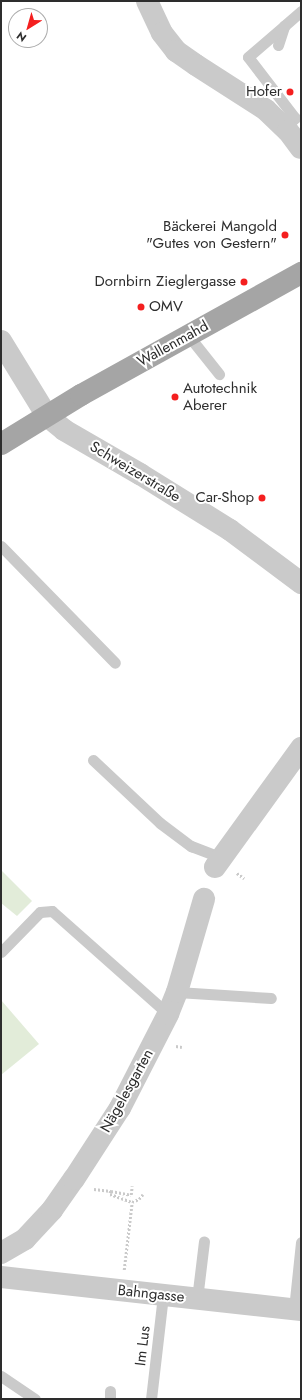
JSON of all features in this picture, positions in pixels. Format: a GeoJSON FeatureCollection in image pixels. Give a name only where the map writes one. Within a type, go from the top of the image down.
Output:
{"type":"FeatureCollection","features":[{"type":"Feature","properties":{"kind":"main road","name":"Wallenmahd"},"geometry":{"type":"LineString","coordinates":[[1,444],[188,335],[301,274]]}},
{"type":"Feature","properties":{"kind":"street"},"geometry":{"type":"LineString","coordinates":[[148,2],[162,33],[176,50],[196,65],[266,110],[301,148]]}},
{"type":"Feature","properties":{"kind":"street","name":"Schweizerstraße"},"geometry":{"type":"LineString","coordinates":[[1,341],[47,416],[64,430],[140,474],[230,530],[301,583]]}},
{"type":"Feature","properties":{"kind":"street"},"geometry":{"type":"LineString","coordinates":[[219,862],[301,748]]}},
{"type":"Feature","properties":{"kind":"street","name":"Nägelesgarten"},"geometry":{"type":"LineString","coordinates":[[1,1252],[24,1239],[39,1225],[74,1180],[120,1108],[168,1014],[177,992],[204,899]]}},
{"type":"Feature","properties":{"kind":"street","name":"Bahngasse"},"geometry":{"type":"LineString","coordinates":[[1,1278],[297,1310]]}},
{"type":"Feature","properties":{"kind":"lane"},"geometry":{"type":"LineString","coordinates":[[284,128],[295,118],[248,57],[301,12]]}},
{"type":"Feature","properties":{"kind":"lane"},"geometry":{"type":"LineString","coordinates":[[278,45],[284,26]]}},
{"type":"Feature","properties":{"kind":"lane"},"geometry":{"type":"LineString","coordinates":[[188,335],[219,374]]}},
{"type":"Feature","properties":{"kind":"lane"},"geometry":{"type":"LineString","coordinates":[[1,546],[115,663]]}},
{"type":"Feature","properties":{"kind":"lane"},"geometry":{"type":"LineString","coordinates":[[93,760],[160,823],[191,846],[219,862]]}},
{"type":"Feature","properties":{"kind":"lane"},"geometry":{"type":"LineString","coordinates":[[1,952],[40,912],[52,911],[168,1014]]}},
{"type":"Feature","properties":{"kind":"lane"},"geometry":{"type":"LineString","coordinates":[[177,992],[271,998]]}},
{"type":"Feature","properties":{"kind":"lane"},"geometry":{"type":"LineString","coordinates":[[197,1299],[204,1241]]}},
{"type":"Feature","properties":{"kind":"lane"},"geometry":{"type":"LineString","coordinates":[[297,1310],[301,1242]]}},
{"type":"Feature","properties":{"kind":"lane","name":"Im Lus"},"geometry":{"type":"LineString","coordinates":[[151,1399],[164,1296]]}},
{"type":"Feature","properties":{"kind":"lane"},"geometry":{"type":"LineString","coordinates":[[1,1376],[35,1399]]}},
{"type":"Feature","properties":{"kind":"path"},"geometry":{"type":"LineString","coordinates":[[89,1188],[131,1195],[132,1186]]}},
{"type":"Feature","properties":{"kind":"path"},"geometry":{"type":"LineString","coordinates":[[111,1191],[110,1194],[132,1202],[139,1199],[143,1194]]}},
{"type":"Feature","properties":{"kind":"path"},"geometry":{"type":"LineString","coordinates":[[124,1273],[132,1202]]}},
{"type":"Feature","properties":{"kind":"green space"},"geometry":{"type":"Polygon","coordinates":[[[1,870],[32,901],[17,916],[1,903],[1,870]]]}},
{"type":"Feature","properties":{"kind":"green space"},"geometry":{"type":"Polygon","coordinates":[[[1,1000],[39,1044],[1,1075],[1,1000]]]}},
{"type":"Feature","properties":{"kind":"place","name":"Hofer"},"geometry":{"type":"Point","coordinates":[290,92]}},
{"type":"Feature","properties":{"kind":"place","name":"Bäckerei Mangold \"Gutes von Gestern\""},"geometry":{"type":"Point","coordinates":[285,235]}},
{"type":"Feature","properties":{"kind":"place","name":"Dornbirn Zieglergasse"},"geometry":{"type":"Point","coordinates":[244,282]}},
{"type":"Feature","properties":{"kind":"place","name":"OMV"},"geometry":{"type":"Point","coordinates":[141,307]}},
{"type":"Feature","properties":{"kind":"place","name":"Autotechnik Aberer"},"geometry":{"type":"Point","coordinates":[175,397]}},
{"type":"Feature","properties":{"kind":"place","name":"Car-Shop"},"geometry":{"type":"Point","coordinates":[262,498]}}]}
